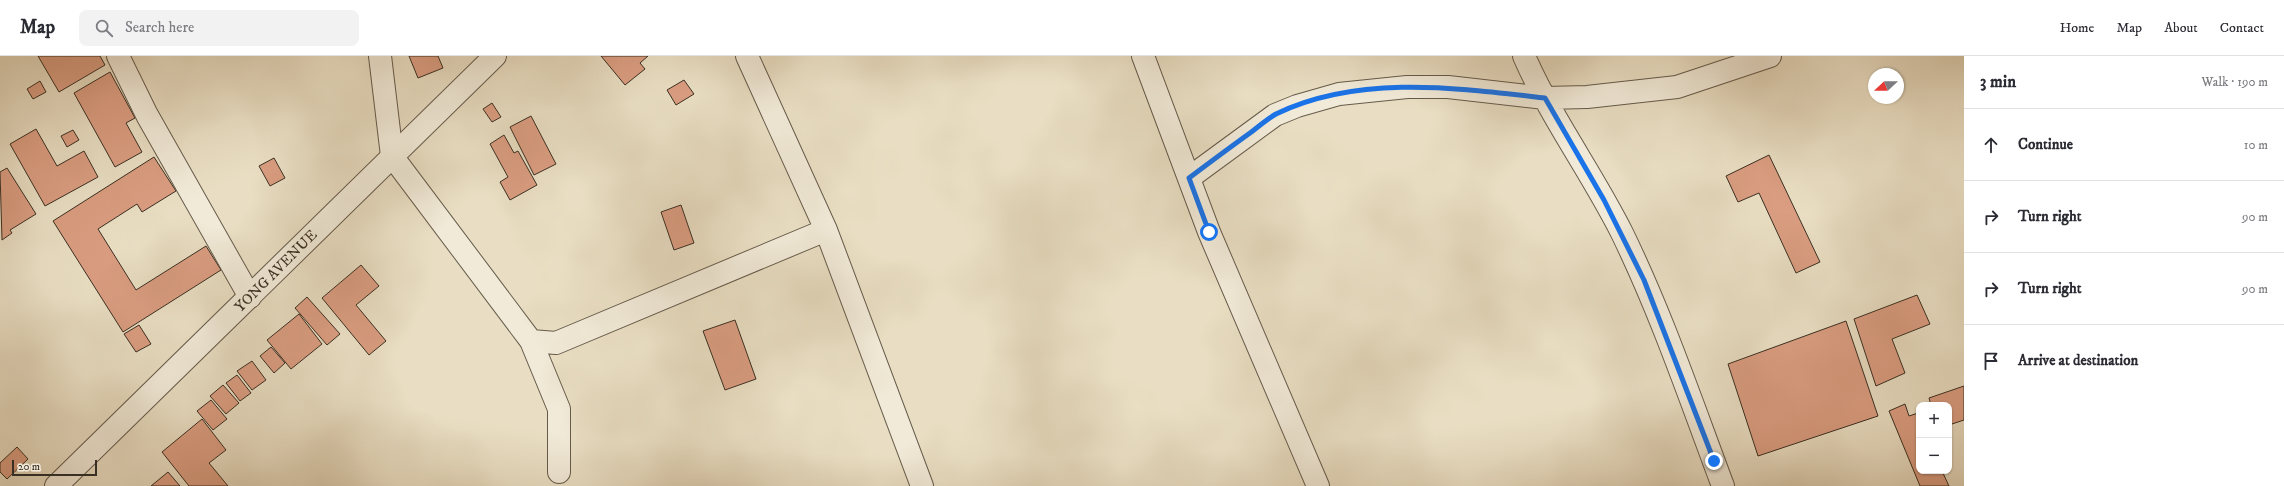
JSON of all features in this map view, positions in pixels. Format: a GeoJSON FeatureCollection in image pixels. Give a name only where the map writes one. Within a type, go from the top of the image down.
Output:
{"type":"FeatureCollection","features":[{"type":"Feature","properties":{"kind":"street"},"geometry":{"type":"LineString","coordinates":[[118,56],[147,115],[250,297]]}},
{"type":"Feature","properties":{"kind":"street"},"geometry":{"type":"LineString","coordinates":[[380,56],[392,156],[531,341],[559,409],[559,472]]}},
{"type":"Feature","properties":{"kind":"street","name":"YONG AVENUE"},"geometry":{"type":"LineString","coordinates":[[56,486],[495,56]]}},
{"type":"Feature","properties":{"kind":"street"},"geometry":{"type":"LineString","coordinates":[[747,56],[826,230],[922,486]]}},
{"type":"Feature","properties":{"kind":"street"},"geometry":{"type":"LineString","coordinates":[[1143,56],[1209,232],[1318,486]]}},
{"type":"Feature","properties":{"kind":"street"},"geometry":{"type":"LineString","coordinates":[[1524,56],[1545,98],[1604,200],[1644,280],[1723,486]]}},
{"type":"Feature","properties":{"kind":"street"},"geometry":{"type":"LineString","coordinates":[[1189,178],[1275,115],[1297,106],[1340,94],[1406,87],[1448,87],[1545,98],[1587,97],[1677,87],[1770,56]]}},
{"type":"Feature","properties":{"kind":"street"},"geometry":{"type":"LineString","coordinates":[[531,341],[556,343],[826,230]]}},
{"type":"Feature","properties":{"kind":"building"},"geometry":{"type":"Polygon","coordinates":[[[38,56],[100,56],[105,65],[59,92],[38,56]]]}},
{"type":"Feature","properties":{"kind":"building"},"geometry":{"type":"Polygon","coordinates":[[[409,56],[438,56],[443,68],[418,78],[409,56]]]}},
{"type":"Feature","properties":{"kind":"building"},"geometry":{"type":"Polygon","coordinates":[[[601,56],[648,56],[640,63],[645,69],[625,85],[601,56]]]}},
{"type":"Feature","properties":{"kind":"building"},"geometry":{"type":"Polygon","coordinates":[[[110,72],[135,118],[126,123],[142,152],[115,167],[74,93],[110,72]]]}},
{"type":"Feature","properties":{"kind":"building"},"geometry":{"type":"Polygon","coordinates":[[[684,80],[694,94],[676,105],[667,90],[684,80]]]}},
{"type":"Feature","properties":{"kind":"building"},"geometry":{"type":"Polygon","coordinates":[[[40,81],[46,92],[33,99],[27,89],[40,81]]]}},
{"type":"Feature","properties":{"kind":"building"},"geometry":{"type":"Polygon","coordinates":[[[492,103],[501,117],[492,122],[483,109],[492,103]]]}},
{"type":"Feature","properties":{"kind":"building"},"geometry":{"type":"Polygon","coordinates":[[[531,116],[556,164],[534,175],[510,127],[531,116]]]}},
{"type":"Feature","properties":{"kind":"building"},"geometry":{"type":"Polygon","coordinates":[[[36,129],[57,166],[84,151],[98,177],[45,206],[10,144],[36,129]]]}},
{"type":"Feature","properties":{"kind":"building"},"geometry":{"type":"Polygon","coordinates":[[[73,130],[79,140],[67,147],[61,136],[73,130]]]}},
{"type":"Feature","properties":{"kind":"building"},"geometry":{"type":"Polygon","coordinates":[[[504,135],[514,153],[518,151],[537,185],[510,200],[500,182],[508,177],[490,144],[504,135]]]}},
{"type":"Feature","properties":{"kind":"building"},"geometry":{"type":"Polygon","coordinates":[[[1769,155],[1820,262],[1796,273],[1759,193],[1738,202],[1726,176],[1769,155]]]}},
{"type":"Feature","properties":{"kind":"building"},"geometry":{"type":"Polygon","coordinates":[[[154,157],[176,191],[142,212],[137,204],[98,229],[136,290],[206,246],[221,270],[123,332],[53,221],[154,157]]]}},
{"type":"Feature","properties":{"kind":"building"},"geometry":{"type":"Polygon","coordinates":[[[274,158],[285,178],[270,186],[259,166],[274,158]]]}},
{"type":"Feature","properties":{"kind":"building"},"geometry":{"type":"Polygon","coordinates":[[[7,168],[36,214],[10,230],[12,233],[2,240],[0,172],[7,168]]]}},
{"type":"Feature","properties":{"kind":"building"},"geometry":{"type":"Polygon","coordinates":[[[681,205],[694,243],[674,250],[661,212],[681,205]]]}},
{"type":"Feature","properties":{"kind":"building"},"geometry":{"type":"Polygon","coordinates":[[[361,265],[379,286],[356,305],[386,341],[369,355],[322,298],[361,265]]]}},
{"type":"Feature","properties":{"kind":"building"},"geometry":{"type":"Polygon","coordinates":[[[1917,295],[1930,324],[1892,339],[1905,373],[1876,386],[1854,319],[1917,295]]]}},
{"type":"Feature","properties":{"kind":"building"},"geometry":{"type":"Polygon","coordinates":[[[307,297],[340,334],[327,345],[295,308],[307,297]]]}},
{"type":"Feature","properties":{"kind":"building"},"geometry":{"type":"Polygon","coordinates":[[[299,314],[322,344],[291,369],[267,340],[299,314]]]}},
{"type":"Feature","properties":{"kind":"building"},"geometry":{"type":"Polygon","coordinates":[[[735,320],[756,379],[725,390],[703,331],[735,320]]]}},
{"type":"Feature","properties":{"kind":"building"},"geometry":{"type":"Polygon","coordinates":[[[1846,321],[1878,416],[1758,456],[1728,364],[1846,321]]]}},
{"type":"Feature","properties":{"kind":"building"},"geometry":{"type":"Polygon","coordinates":[[[139,325],[151,344],[136,352],[124,334],[139,325]]]}},
{"type":"Feature","properties":{"kind":"building"},"geometry":{"type":"Polygon","coordinates":[[[271,347],[285,363],[274,373],[260,356],[271,347]]]}},
{"type":"Feature","properties":{"kind":"building"},"geometry":{"type":"Polygon","coordinates":[[[252,361],[266,380],[252,390],[237,371],[252,361]]]}},
{"type":"Feature","properties":{"kind":"building"},"geometry":{"type":"Polygon","coordinates":[[[237,375],[251,393],[240,401],[226,383],[237,375]]]}},
{"type":"Feature","properties":{"kind":"building"},"geometry":{"type":"Polygon","coordinates":[[[223,385],[239,403],[226,414],[210,396],[223,385]]]}},
{"type":"Feature","properties":{"kind":"building"},"geometry":{"type":"Polygon","coordinates":[[[1964,386],[1964,420],[1952,424],[1952,402],[1930,402],[1929,398],[1964,386]]]}},
{"type":"Feature","properties":{"kind":"building"},"geometry":{"type":"Polygon","coordinates":[[[211,400],[227,419],[213,430],[197,411],[211,400]]]}},
{"type":"Feature","properties":{"kind":"building"},"geometry":{"type":"Polygon","coordinates":[[[1905,404],[1909,416],[1916,414],[1916,474],[1943,474],[1949,486],[1920,486],[1889,411],[1905,404]]]}},
{"type":"Feature","properties":{"kind":"building"},"geometry":{"type":"Polygon","coordinates":[[[202,419],[226,450],[209,463],[228,486],[189,486],[162,452],[202,419]]]}},
{"type":"Feature","properties":{"kind":"building"},"geometry":{"type":"Polygon","coordinates":[[[17,447],[28,459],[7,479],[0,472],[0,463],[17,447]]]}},
{"type":"Feature","properties":{"kind":"building"},"geometry":{"type":"Polygon","coordinates":[[[168,472],[180,486],[151,486],[168,472]]]}},
{"type":"Feature","properties":{"kind":"route"},"geometry":{"type":"LineString","coordinates":[[1209,232],[1189,178],[1275,115],[1297,106],[1340,94],[1406,87],[1448,87],[1545,98],[1580,162],[1604,200],[1644,280],[1714,461]]}}]}
